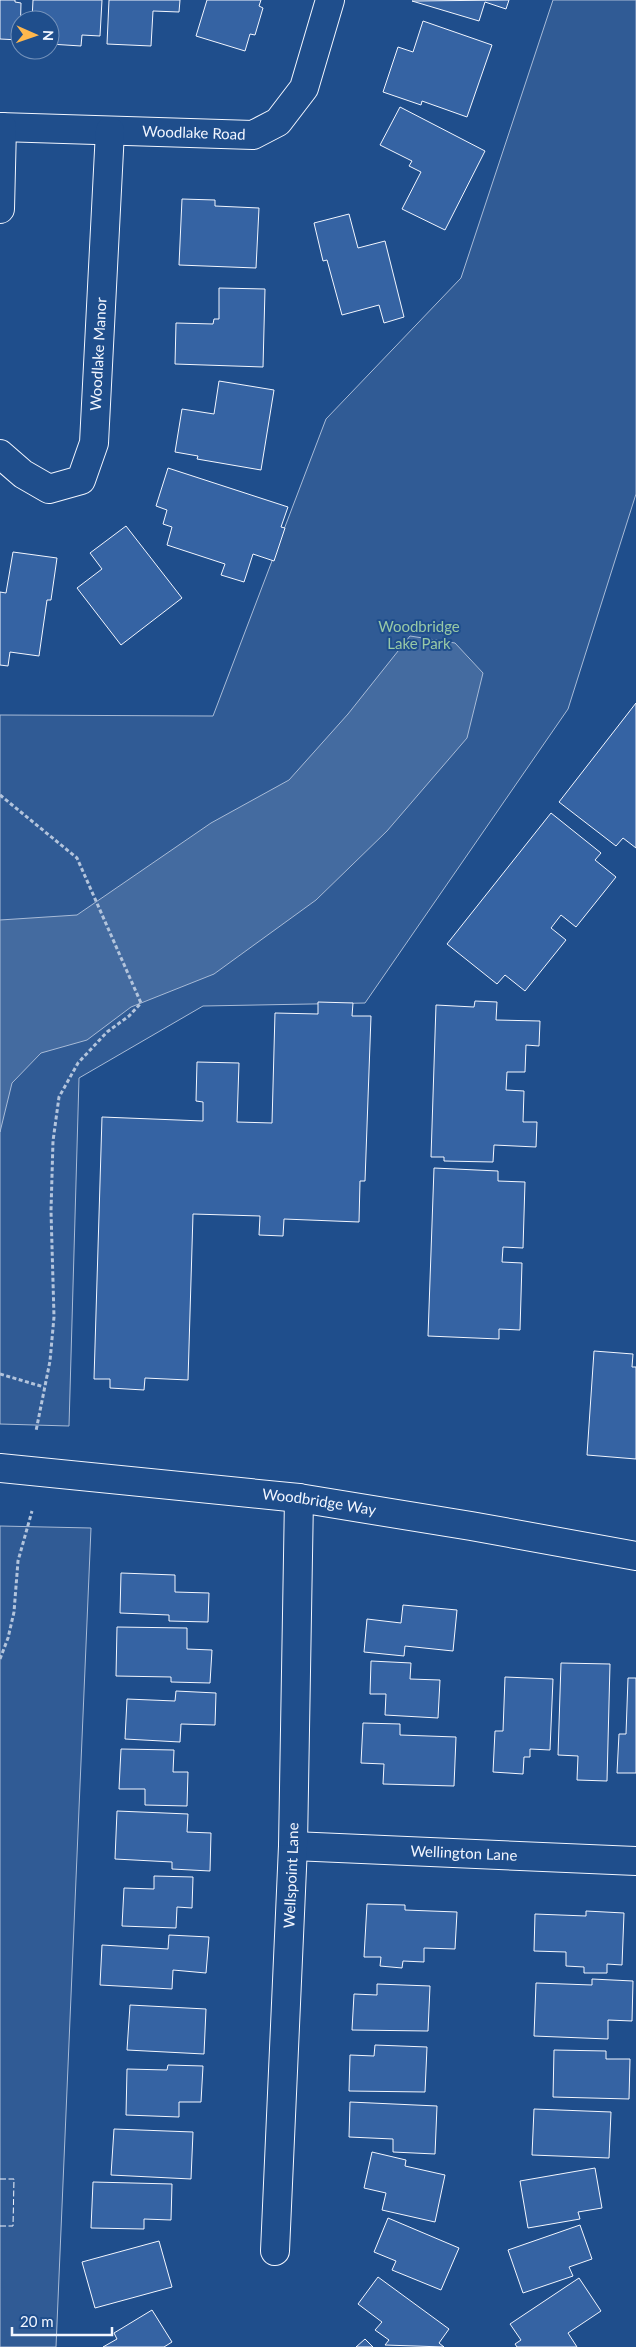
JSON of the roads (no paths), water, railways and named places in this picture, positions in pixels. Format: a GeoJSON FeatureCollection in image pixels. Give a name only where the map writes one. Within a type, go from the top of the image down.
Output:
{"type":"FeatureCollection","features":[{"type":"Feature","properties":{"kind":"street","name":"Woodlake Road"},"geometry":{"type":"LineString","coordinates":[[1,127],[253,136],[278,122],[304,88],[330,0]]}},
{"type":"Feature","properties":{"kind":"street"},"geometry":{"type":"LineString","coordinates":[[0,209],[1,127]]}},
{"type":"Feature","properties":{"kind":"street","name":"Woodlake Manor"},"geometry":{"type":"LineString","coordinates":[[0,454],[23,474],[49,489],[81,480],[94,443],[110,131]]}},
{"type":"Feature","properties":{"kind":"street","name":"Woodbridge Way"},"geometry":{"type":"LineString","coordinates":[[0,1468],[299,1498],[471,1526],[636,1556]]}},
{"type":"Feature","properties":{"kind":"street","name":"Wellspoint Lane"},"geometry":{"type":"LineString","coordinates":[[275,2251],[293,1846],[299,1498]]}},
{"type":"Feature","properties":{"kind":"street","name":"Wellington Lane"},"geometry":{"type":"LineString","coordinates":[[293,1846],[636,1861]]}},
{"type":"Feature","properties":{"kind":"park label","name":"Woodbridge Lake Park"},"geometry":{"type":"Point","coordinates":[419,636]}}]}
